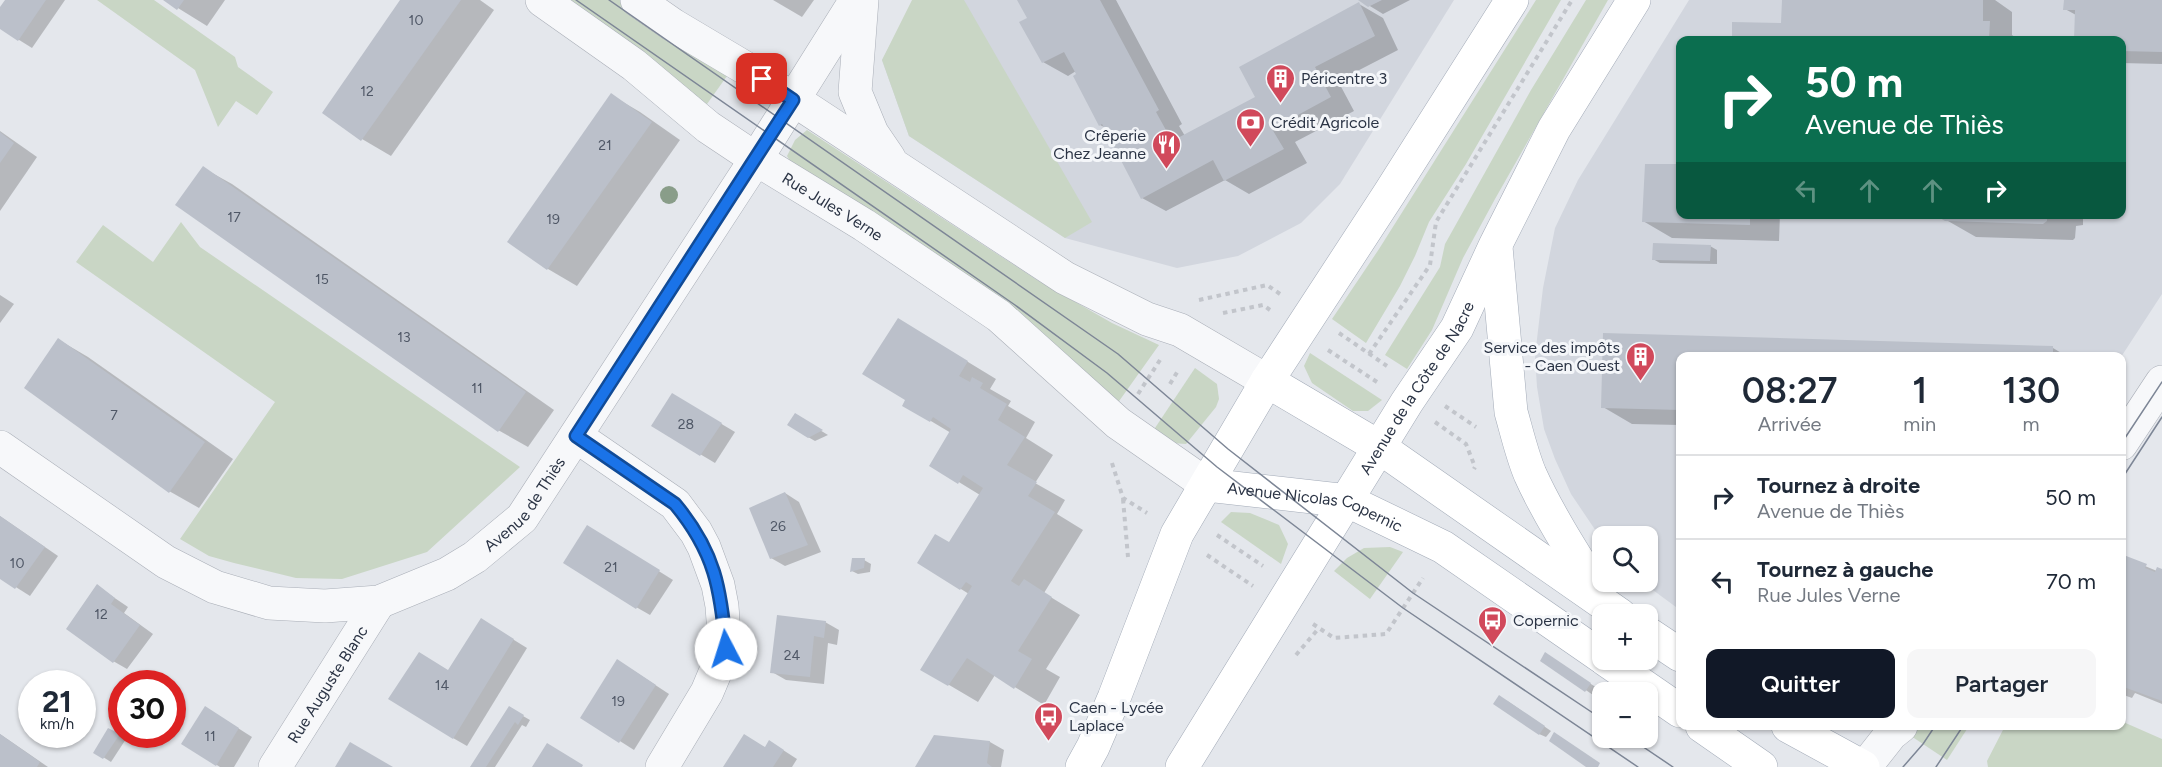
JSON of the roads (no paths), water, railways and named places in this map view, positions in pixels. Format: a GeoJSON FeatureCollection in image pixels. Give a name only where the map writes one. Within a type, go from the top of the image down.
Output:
{"type":"FeatureCollection","features":[{"type":"Feature","properties":{"kind":"main road"},"geometry":{"type":"LineString","coordinates":[[1082,767],[1114,698],[1173,543],[1267,381],[1454,94],[1512,0]]}},
{"type":"Feature","properties":{"kind":"main road","name":"Avenue de la Côte de Nacre"},"geometry":{"type":"LineString","coordinates":[[1182,767],[1417,386],[1457,328],[1554,129],[1634,0]]}},
{"type":"Feature","properties":{"kind":"main road"},"geometry":{"type":"LineString","coordinates":[[1495,246],[1511,412],[1518,438],[1530,474],[1567,543],[1609,604]]}},
{"type":"Feature","properties":{"kind":"main road"},"geometry":{"type":"LineString","coordinates":[[1267,381],[1379,447],[1604,604]]}},
{"type":"Feature","properties":{"kind":"main road","name":"Avenue Nicolas Copernic"},"geometry":{"type":"LineString","coordinates":[[1207,485],[1348,501],[1443,547],[1592,650]]}},
{"type":"Feature","properties":{"kind":"main road"},"geometry":{"type":"LineString","coordinates":[[1658,640],[1676,652]]}},
{"type":"Feature","properties":{"kind":"main road"},"geometry":{"type":"LineString","coordinates":[[1621,670],[1676,708]]}},
{"type":"Feature","properties":{"kind":"main road"},"geometry":{"type":"LineString","coordinates":[[1708,730],[1761,767]]}},
{"type":"Feature","properties":{"kind":"main road"},"geometry":{"type":"LineString","coordinates":[[1795,730],[1864,767]]}},
{"type":"Feature","properties":{"kind":"street","name":"Rue Jules Verne"},"geometry":{"type":"LineString","coordinates":[[542,0],[634,65],[708,127],[864,225],[999,316],[1035,349]]}},
{"type":"Feature","properties":{"kind":"street"},"geometry":{"type":"LineString","coordinates":[[637,0],[673,26],[747,69],[1065,278],[1147,319],[1180,330],[1267,381]]}},
{"type":"Feature","properties":{"kind":"street","name":"Avenue de Thiès"},"geometry":{"type":"LineString","coordinates":[[0,447],[142,547],[190,576],[215,587],[269,603],[325,606],[379,602],[447,574],[476,557],[522,518],[756,159],[856,0]]}},
{"type":"Feature","properties":{"kind":"street"},"geometry":{"type":"LineString","coordinates":[[862,0],[855,92],[873,133],[895,168]]}},
{"type":"Feature","properties":{"kind":"street","name":"Avenue Nicolas Copernic"},"geometry":{"type":"LineString","coordinates":[[1035,349],[1118,423],[1207,485]]}},
{"type":"Feature","properties":{"kind":"street"},"geometry":{"type":"LineString","coordinates":[[2126,436],[2162,382]]}},
{"type":"Feature","properties":{"kind":"street"},"geometry":{"type":"LineString","coordinates":[[576,436],[675,504],[700,539],[718,585],[726,649],[707,693],[662,767]]}},
{"type":"Feature","properties":{"kind":"street","name":"Rue Auguste Blanc"},"geometry":{"type":"LineString","coordinates":[[275,767],[379,602]]}},
{"type":"Feature","properties":{"kind":"street"},"geometry":{"type":"LineString","coordinates":[[1864,767],[1896,730]]}},
{"type":"Feature","properties":{"kind":"tram line"},"geometry":{"type":"LineString","coordinates":[[576,0],[1015,305],[1107,373],[1217,467],[1403,608],[1638,767]]}},
{"type":"Feature","properties":{"kind":"tram line"},"geometry":{"type":"LineString","coordinates":[[609,0],[1118,354],[1228,449],[1413,593],[1592,712]]}},
{"type":"Feature","properties":{"kind":"tram line"},"geometry":{"type":"LineString","coordinates":[[2126,436],[2162,382]]}},
{"type":"Feature","properties":{"kind":"tram line"},"geometry":{"type":"LineString","coordinates":[[2126,472],[2162,417]]}},
{"type":"Feature","properties":{"kind":"tram line"},"geometry":{"type":"LineString","coordinates":[[1903,767],[1932,730]]}},
{"type":"Feature","properties":{"kind":"tram line"},"geometry":{"type":"LineString","coordinates":[[1936,767],[1960,730]]}},
{"type":"Feature","properties":{"kind":"tram line"},"geometry":{"type":"LineString","coordinates":[[1645,748],[1673,767]]}},
{"type":"Feature","properties":{"kind":"place","name":"Péricentre 3"},"geometry":{"type":"Point","coordinates":[1280,104]}},
{"type":"Feature","properties":{"kind":"place","name":"Crédit Agricole"},"geometry":{"type":"Point","coordinates":[1250,148]}},
{"type":"Feature","properties":{"kind":"place","name":"Crêperie Chez Jeanne"},"geometry":{"type":"Point","coordinates":[1167,170]}},
{"type":"Feature","properties":{"kind":"place","name":"Service des impôts - Caen Ouest"},"geometry":{"type":"Point","coordinates":[1641,382]}},
{"type":"Feature","properties":{"kind":"place","name":"Copernic"},"geometry":{"type":"Point","coordinates":[1492,646]}},
{"type":"Feature","properties":{"kind":"place","name":"Caen - Lycée Laplace"},"geometry":{"type":"Point","coordinates":[1048,742]}}]}
